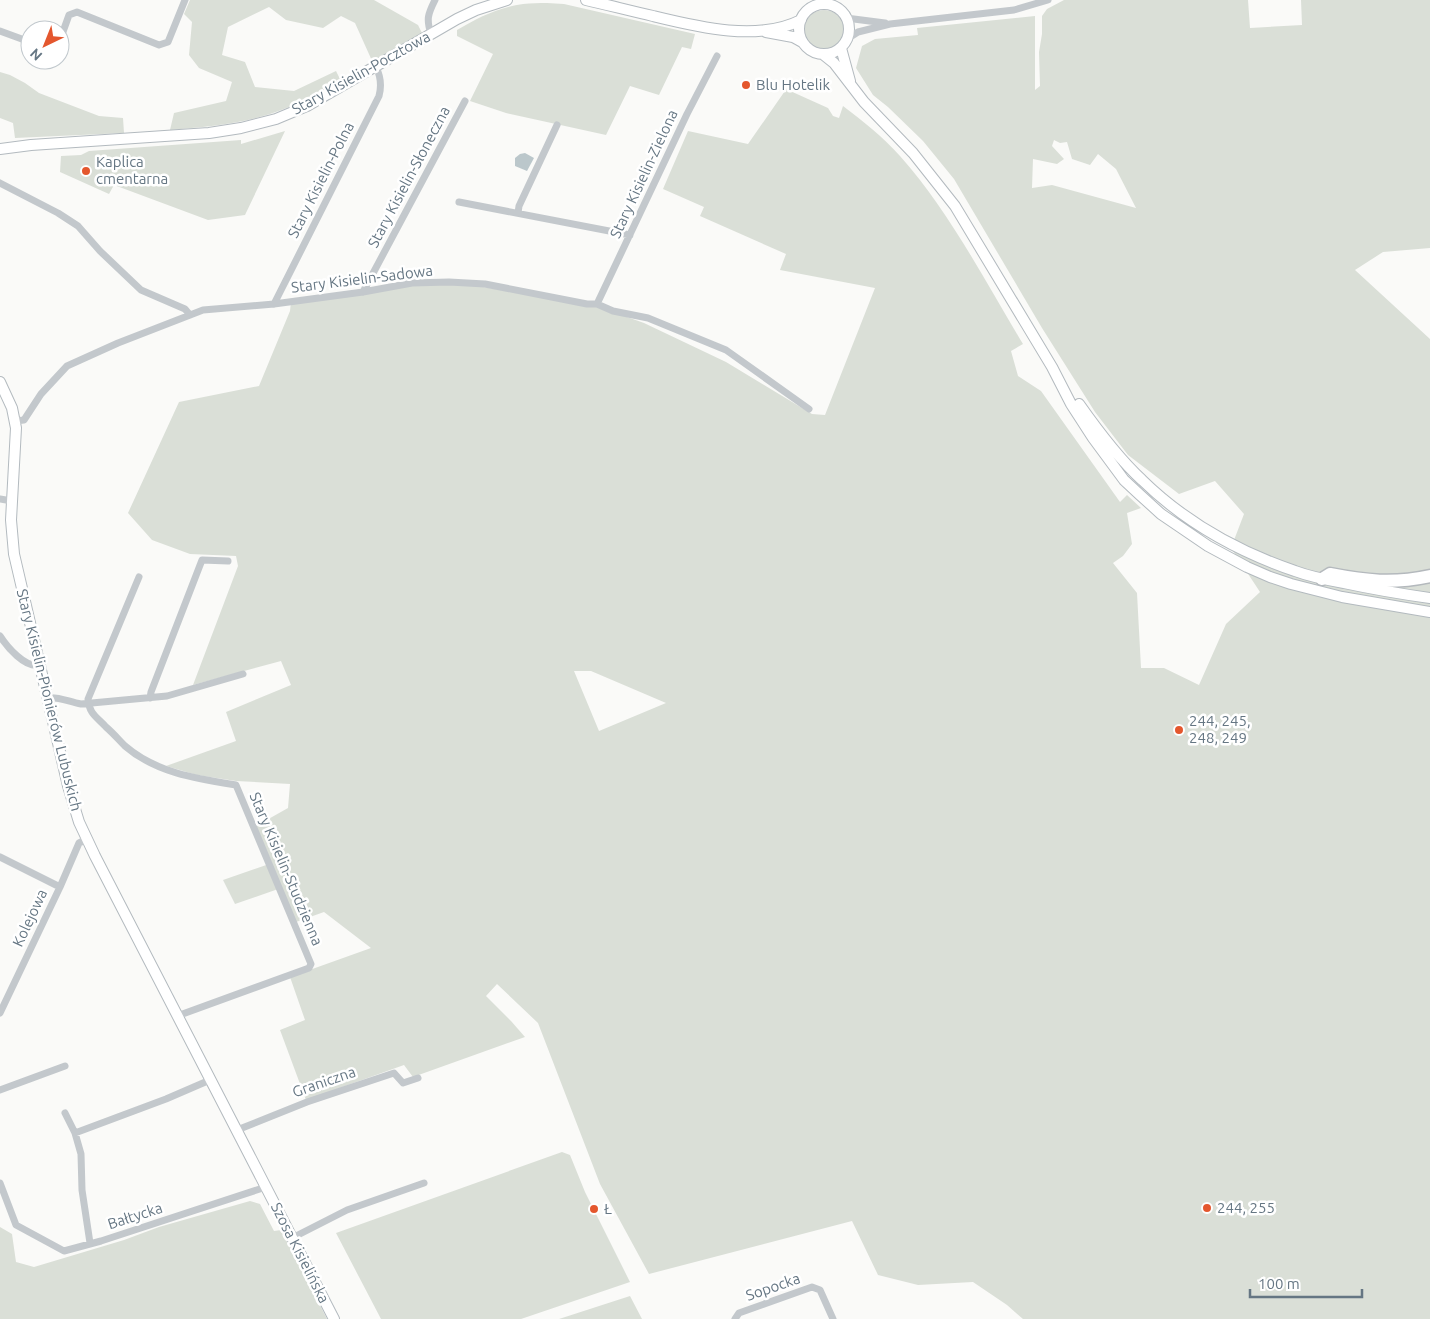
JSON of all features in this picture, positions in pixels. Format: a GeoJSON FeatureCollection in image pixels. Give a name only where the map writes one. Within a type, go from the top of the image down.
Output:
{"type":"FeatureCollection","features":[{"type":"Feature","properties":{"kind":"highway"},"geometry":{"type":"LineString","coordinates":[[1322,578],[1330,574],[1384,582],[1430,576]]}},
{"type":"Feature","properties":{"kind":"street"},"geometry":{"type":"LineString","coordinates":[[67,20],[69,15],[77,12],[159,45],[168,42],[185,0]]}},
{"type":"Feature","properties":{"kind":"street"},"geometry":{"type":"LineString","coordinates":[[431,34],[428,25],[428,13],[435,0]]}},
{"type":"Feature","properties":{"kind":"street","name":"Stary Kisielin-Pocztowa"},"geometry":{"type":"LineString","coordinates":[[0,148],[209,133],[241,128],[276,119],[307,106],[476,10],[507,0]]}},
{"type":"Feature","properties":{"kind":"street"},"geometry":{"type":"LineString","coordinates":[[586,0],[692,25],[730,30],[760,31],[793,37],[802,42],[811,51],[824,55],[834,63],[864,102],[932,177],[955,206],[1052,367],[1071,404],[1124,480],[1161,514],[1208,546],[1248,567],[1292,584],[1342,597],[1430,612]]}},
{"type":"Feature","properties":{"kind":"street"},"geometry":{"type":"LineString","coordinates":[[824,55],[834,53],[858,32],[890,24],[1014,10],[1048,0]]}},
{"type":"Feature","properties":{"kind":"street"},"geometry":{"type":"LineString","coordinates":[[802,42],[799,27],[810,4],[826,2],[840,10],[846,18],[849,27],[844,43],[851,84]]}},
{"type":"Feature","properties":{"kind":"street"},"geometry":{"type":"LineString","coordinates":[[846,18],[890,24]]}},
{"type":"Feature","properties":{"kind":"street"},"geometry":{"type":"LineString","coordinates":[[760,31],[801,20]]}},
{"type":"Feature","properties":{"kind":"street"},"geometry":{"type":"LineString","coordinates":[[0,31],[20,38]]}},
{"type":"Feature","properties":{"kind":"street","name":"Stary Kisielin-Zielona"},"geometry":{"type":"LineString","coordinates":[[597,304],[687,114],[717,56]]}},
{"type":"Feature","properties":{"kind":"street","name":"Stary Kisielin-Polna"},"geometry":{"type":"LineString","coordinates":[[274,304],[378,96],[381,80],[376,67]]}},
{"type":"Feature","properties":{"kind":"street","name":"Stary Kisielin-Słoneczna"},"geometry":{"type":"LineString","coordinates":[[363,292],[465,101]]}},
{"type":"Feature","properties":{"kind":"street"},"geometry":{"type":"LineString","coordinates":[[518,213],[519,206],[557,125]]}},
{"type":"Feature","properties":{"kind":"street"},"geometry":{"type":"LineString","coordinates":[[0,183],[62,215],[78,226],[112,263],[141,290],[185,309],[190,315]]}},
{"type":"Feature","properties":{"kind":"street"},"geometry":{"type":"LineString","coordinates":[[458,202],[630,235]]}},
{"type":"Feature","properties":{"kind":"street","name":"Stary Kisielin-Sadowa"},"geometry":{"type":"LineString","coordinates":[[15,421],[24,420],[41,394],[67,366],[118,343],[203,310],[274,304],[363,292],[412,283],[463,282],[486,284],[587,304],[597,304],[613,310],[648,318],[726,350],[809,409]]}},
{"type":"Feature","properties":{"kind":"street"},"geometry":{"type":"LineString","coordinates":[[1052,367],[1094,426],[1142,481],[1214,535],[1296,572],[1381,591],[1430,598]]}},
{"type":"Feature","properties":{"kind":"street","name":"Stary Kisielin-Pionierów Lubuskich"},"geometry":{"type":"LineString","coordinates":[[0,382],[12,408],[15,421],[11,520],[14,554],[72,800],[87,839],[266,1187]]}},
{"type":"Feature","properties":{"kind":"street"},"geometry":{"type":"LineString","coordinates":[[0,499],[12,501]]}},
{"type":"Feature","properties":{"kind":"street"},"geometry":{"type":"LineString","coordinates":[[150,698],[202,560],[228,560]]}},
{"type":"Feature","properties":{"kind":"street"},"geometry":{"type":"LineString","coordinates":[[89,704],[88,699],[139,577]]}},
{"type":"Feature","properties":{"kind":"street"},"geometry":{"type":"LineString","coordinates":[[0,636],[25,662],[35,666],[39,665]]}},
{"type":"Feature","properties":{"kind":"street"},"geometry":{"type":"LineString","coordinates":[[47,698],[56,697],[80,704],[89,704],[150,698],[172,695],[243,674]]}},
{"type":"Feature","properties":{"kind":"street","name":"Stary Kisielin-Studzienna"},"geometry":{"type":"LineString","coordinates":[[89,704],[90,711],[126,747],[141,757],[177,773],[197,779],[236,786],[311,964],[309,968],[177,1016]]}},
{"type":"Feature","properties":{"kind":"street","name":"Kolejowa"},"geometry":{"type":"LineString","coordinates":[[0,1012],[79,843],[87,839]]}},
{"type":"Feature","properties":{"kind":"street"},"geometry":{"type":"LineString","coordinates":[[0,857],[60,887]]}},
{"type":"Feature","properties":{"kind":"street"},"geometry":{"type":"LineString","coordinates":[[0,1090],[64,1066]]}},
{"type":"Feature","properties":{"kind":"street","name":"Graniczna"},"geometry":{"type":"LineString","coordinates":[[237,1130],[299,1105],[394,1073],[404,1083],[418,1078]]}},
{"type":"Feature","properties":{"kind":"street"},"geometry":{"type":"LineString","coordinates":[[75,1132],[166,1099],[210,1080]]}},
{"type":"Feature","properties":{"kind":"street"},"geometry":{"type":"LineString","coordinates":[[66,1113],[75,1132],[81,1154],[82,1190],[90,1243]]}},
{"type":"Feature","properties":{"kind":"street","name":"Bałtycka"},"geometry":{"type":"LineString","coordinates":[[0,1183],[16,1225],[64,1251],[266,1187]]}},
{"type":"Feature","properties":{"kind":"street"},"geometry":{"type":"LineString","coordinates":[[292,1238],[347,1210],[424,1183]]}},
{"type":"Feature","properties":{"kind":"street","name":"Szosa Kisielińska"},"geometry":{"type":"LineString","coordinates":[[266,1187],[334,1319]]}},
{"type":"Feature","properties":{"kind":"street","name":"Sopocka"},"geometry":{"type":"LineString","coordinates":[[735,1319],[738,1313],[812,1287],[820,1290],[833,1319]]}},
{"type":"Feature","properties":{"kind":"shaded area"},"geometry":{"type":"Polygon","coordinates":[[[190,0],[374,0],[418,25],[423,35],[373,63],[355,23],[341,16],[323,28],[286,20],[269,7],[228,27],[222,55],[245,62],[255,87],[294,91],[336,71],[341,81],[270,114],[233,123],[170,130],[174,113],[226,101],[232,82],[199,68],[189,55],[192,22],[184,14],[190,0]]]}},
{"type":"Feature","properties":{"kind":"shaded area"},"geometry":{"type":"Polygon","coordinates":[[[1064,0],[1248,0],[1250,28],[1302,25],[1301,0],[1430,0],[1430,248],[1383,252],[1355,270],[1430,339],[1430,1319],[1023,1319],[1007,1305],[973,1282],[918,1285],[878,1275],[852,1221],[649,1274],[600,1184],[538,1023],[497,984],[486,996],[525,1037],[413,1077],[404,1065],[306,1100],[280,1030],[305,1020],[290,977],[371,948],[324,912],[296,922],[281,888],[235,904],[223,880],[272,863],[256,826],[288,808],[290,784],[236,781],[197,775],[166,766],[236,741],[226,712],[291,685],[281,661],[193,685],[238,566],[236,556],[190,554],[152,540],[128,513],[179,402],[259,386],[290,311],[291,302],[442,280],[596,306],[644,323],[726,362],[812,414],[825,415],[875,288],[780,270],[786,254],[700,216],[704,207],[663,189],[688,131],[748,144],[787,88],[828,108],[833,116],[839,118],[843,106],[873,130],[900,156],[935,200],[966,247],[1023,344],[1011,351],[1018,376],[1041,391],[1120,502],[1127,495],[1141,508],[1127,513],[1132,544],[1123,556],[1113,563],[1137,593],[1141,668],[1164,668],[1199,685],[1226,624],[1260,592],[1231,548],[1244,514],[1215,481],[1179,494],[1128,455],[1095,412],[1042,328],[954,179],[923,141],[873,95],[856,68],[862,46],[875,39],[918,35],[917,28],[1035,16],[1035,90],[1040,86],[1039,52],[1042,16],[1047,9],[1064,0]],[[1054,140],[1052,146],[1064,159],[1057,164],[1033,159],[1032,188],[1052,185],[1136,208],[1116,169],[1098,154],[1090,165],[1072,159],[1067,142],[1060,143],[1054,140]],[[574,671],[599,731],[666,703],[591,671],[574,671]]]}},
{"type":"Feature","properties":{"kind":"shaded area"},"geometry":{"type":"Polygon","coordinates":[[[523,4],[564,4],[695,34],[691,49],[682,47],[659,95],[630,86],[606,135],[506,113],[470,101],[493,54],[457,36],[457,30],[497,10],[523,4]]]}},
{"type":"Feature","properties":{"kind":"shaded area"},"geometry":{"type":"Polygon","coordinates":[[[820,10],[828,10],[835,13],[841,19],[844,30],[841,41],[835,47],[828,50],[820,50],[813,47],[807,41],[804,34],[804,26],[807,19],[813,13],[820,10]]]}},
{"type":"Feature","properties":{"kind":"shaded area"},"geometry":{"type":"Polygon","coordinates":[[[0,72],[25,83],[39,93],[99,116],[123,118],[124,133],[15,138],[13,123],[0,118],[0,72]]]}},
{"type":"Feature","properties":{"kind":"shaded area"},"geometry":{"type":"Polygon","coordinates":[[[285,131],[245,215],[208,220],[114,185],[109,194],[60,172],[61,156],[81,155],[89,151],[241,140],[241,144],[285,131]]]}},
{"type":"Feature","properties":{"kind":"shaded area"},"geometry":{"type":"Polygon","coordinates":[[[525,153],[534,158],[527,171],[515,166],[515,158],[525,153]]]}},
{"type":"Feature","properties":{"kind":"shaded area"},"geometry":{"type":"Polygon","coordinates":[[[562,1152],[570,1155],[585,1192],[630,1282],[521,1319],[381,1319],[336,1233],[562,1152]]]}},
{"type":"Feature","properties":{"kind":"shaded area"},"geometry":{"type":"Polygon","coordinates":[[[250,1201],[260,1204],[274,1231],[281,1230],[327,1319],[0,1319],[0,1227],[12,1234],[16,1262],[34,1267],[124,1240],[159,1227],[250,1201]]]}},
{"type":"Feature","properties":{"kind":"shaded area"},"geometry":{"type":"Polygon","coordinates":[[[630,1296],[642,1319],[559,1319],[630,1296]]]}},
{"type":"Feature","properties":{"kind":"place","name":"Blu Hotelik"},"geometry":{"type":"Point","coordinates":[746,85]}},
{"type":"Feature","properties":{"kind":"place","name":"Kaplica cmentarna"},"geometry":{"type":"Point","coordinates":[86,171]}},
{"type":"Feature","properties":{"kind":"place","name":"244, 245, 248, 249"},"geometry":{"type":"Point","coordinates":[1179,730]}},
{"type":"Feature","properties":{"kind":"place","name":"244, 255"},"geometry":{"type":"Point","coordinates":[1207,1208]}},
{"type":"Feature","properties":{"kind":"place","name":"Ł"},"geometry":{"type":"Point","coordinates":[594,1209]}}]}
